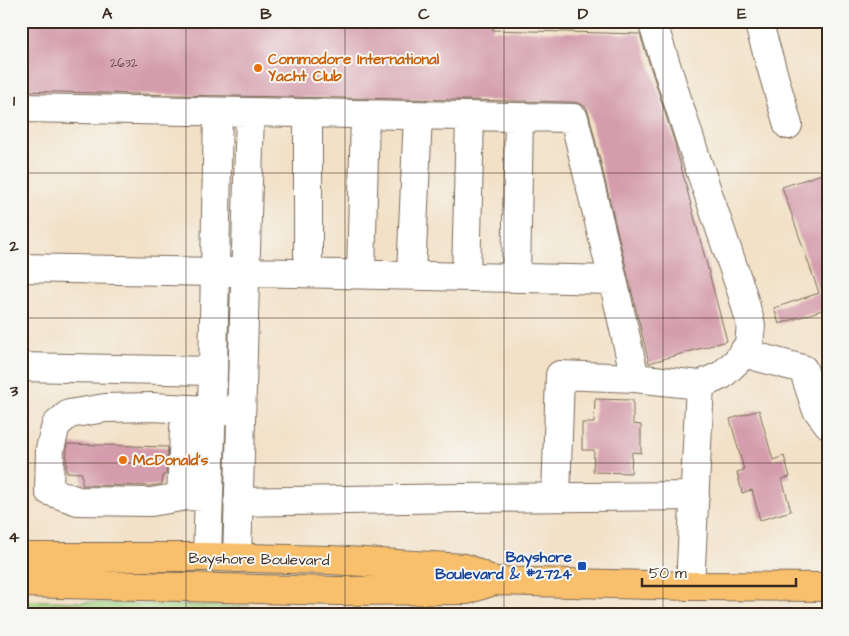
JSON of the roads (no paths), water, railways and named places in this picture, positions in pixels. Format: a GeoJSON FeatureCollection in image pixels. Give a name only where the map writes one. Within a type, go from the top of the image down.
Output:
{"type":"FeatureCollection","features":[{"type":"Feature","properties":{"kind":"main road","name":"Bayshore Boulevard"},"geometry":{"type":"LineString","coordinates":[[21,557],[207,557],[330,560],[465,568],[494,582]]}},
{"type":"Feature","properties":{"kind":"main road","name":"Bayshore Boulevard"},"geometry":{"type":"LineString","coordinates":[[21,583],[336,591],[466,590],[494,582],[828,587]]}},
{"type":"Feature","properties":{"kind":"lane"},"geometry":{"type":"LineString","coordinates":[[556,497],[560,375],[636,378],[700,385],[722,375],[737,361],[749,344],[751,325],[744,301],[652,21]]}},
{"type":"Feature","properties":{"kind":"lane"},"geometry":{"type":"LineString","coordinates":[[758,21],[788,125]]}},
{"type":"Feature","properties":{"kind":"lane"},"geometry":{"type":"LineString","coordinates":[[21,108],[574,118],[636,378]]}},
{"type":"Feature","properties":{"kind":"lane"},"geometry":{"type":"LineString","coordinates":[[181,497],[198,410],[213,372],[218,112]]}},
{"type":"Feature","properties":{"kind":"lane"},"geometry":{"type":"LineString","coordinates":[[237,558],[250,113]]}},
{"type":"Feature","properties":{"kind":"lane"},"geometry":{"type":"LineString","coordinates":[[308,113],[308,273]]}},
{"type":"Feature","properties":{"kind":"lane"},"geometry":{"type":"LineString","coordinates":[[361,274],[365,114]]}},
{"type":"Feature","properties":{"kind":"lane"},"geometry":{"type":"LineString","coordinates":[[411,275],[418,115]]}},
{"type":"Feature","properties":{"kind":"lane"},"geometry":{"type":"LineString","coordinates":[[466,277],[470,116]]}},
{"type":"Feature","properties":{"kind":"lane"},"geometry":{"type":"LineString","coordinates":[[516,278],[519,117]]}},
{"type":"Feature","properties":{"kind":"lane"},"geometry":{"type":"LineString","coordinates":[[21,268],[613,280]]}},
{"type":"Feature","properties":{"kind":"lane"},"geometry":{"type":"LineString","coordinates":[[743,353],[803,369],[816,408],[828,424]]}},
{"type":"Feature","properties":{"kind":"lane"},"geometry":{"type":"LineString","coordinates":[[21,367],[213,372]]}},
{"type":"Feature","properties":{"kind":"lane"},"geometry":{"type":"LineString","coordinates":[[152,407],[154,370]]}},
{"type":"Feature","properties":{"kind":"lane"},"geometry":{"type":"LineString","coordinates":[[690,586],[700,385]]}},
{"type":"Feature","properties":{"kind":"lane"},"geometry":{"type":"LineString","coordinates":[[209,496],[181,497],[151,502],[78,501],[49,492],[50,449],[56,425],[69,414],[105,408],[152,407],[241,412]]}},
{"type":"Feature","properties":{"kind":"lane"},"geometry":{"type":"LineString","coordinates":[[198,410],[209,496],[207,557]]}},
{"type":"Feature","properties":{"kind":"lane"},"geometry":{"type":"LineString","coordinates":[[238,502],[695,496]]}},
{"type":"Feature","properties":{"kind":"place","name":"Commodore International Yacht Club"},"geometry":{"type":"Point","coordinates":[258,68]}},
{"type":"Feature","properties":{"kind":"place","name":"McDonald's"},"geometry":{"type":"Point","coordinates":[123,460]}},
{"type":"Feature","properties":{"kind":"place","name":"Bayshore Boulevard & #2724"},"geometry":{"type":"Point","coordinates":[582,566]}}]}
